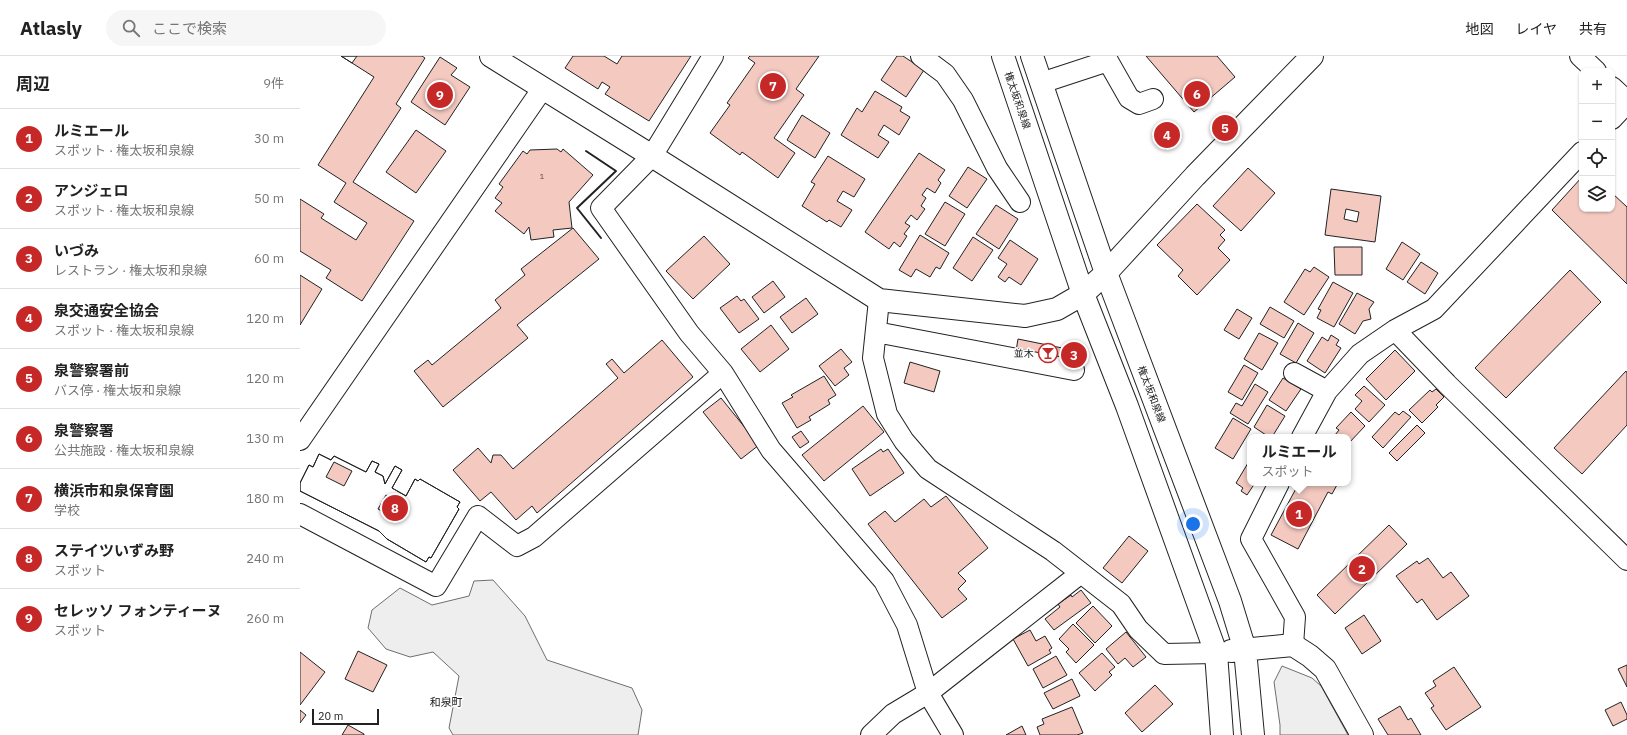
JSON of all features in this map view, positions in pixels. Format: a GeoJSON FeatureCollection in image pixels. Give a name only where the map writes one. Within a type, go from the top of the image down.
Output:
{"type":"FeatureCollection","features":[{"type":"Feature","properties":{"kind":"street"},"geometry":{"type":"LineString","coordinates":[[491,56],[524,65],[543,88],[879,300],[1025,316],[1058,309],[1083,294],[1106,272],[1195,176],[1312,56]]}},
{"type":"Feature","properties":{"kind":"street"},"geometry":{"type":"LineString","coordinates":[[713,56],[652,156],[601,208],[689,333],[722,374],[772,450],[884,581],[907,625],[928,693],[953,735]]}},
{"type":"Feature","properties":{"kind":"street"},"geometry":{"type":"LineString","coordinates":[[921,56],[945,74],[958,94],[997,168],[1020,202]]}},
{"type":"Feature","properties":{"kind":"street","name":"権太坂和泉線"},"geometry":{"type":"LineString","coordinates":[[1003,56],[1083,294],[1127,406],[1216,653],[1222,735]]}},
{"type":"Feature","properties":{"kind":"street","name":"権太坂和泉線"},"geometry":{"type":"LineString","coordinates":[[1032,56],[1106,272],[1230,601],[1245,650],[1253,735]]}},
{"type":"Feature","properties":{"kind":"street"},"geometry":{"type":"LineString","coordinates":[[1580,56],[1593,68]]}},
{"type":"Feature","properties":{"kind":"street"},"geometry":{"type":"LineString","coordinates":[[1041,83],[1107,58],[1129,98],[1139,104],[1153,99]]}},
{"type":"Feature","properties":{"kind":"street"},"geometry":{"type":"LineString","coordinates":[[300,440],[543,88]]}},
{"type":"Feature","properties":{"kind":"street"},"geometry":{"type":"LineString","coordinates":[[1615,90],[1627,102],[1615,116]]}},
{"type":"Feature","properties":{"kind":"street"},"geometry":{"type":"LineString","coordinates":[[1304,434],[1327,391],[1360,354],[1395,330],[1434,310],[1579,155]]}},
{"type":"Feature","properties":{"kind":"street"},"geometry":{"type":"LineString","coordinates":[[879,300],[873,358],[887,414],[904,441],[928,469],[1053,551],[1081,572],[1121,604],[1138,630],[1164,654],[1216,653],[1294,645],[1325,669],[1362,735]]}},
{"type":"Feature","properties":{"kind":"street"},"geometry":{"type":"LineString","coordinates":[[1395,330],[1447,384],[1627,560]]}},
{"type":"Feature","properties":{"kind":"street"},"geometry":{"type":"LineString","coordinates":[[876,332],[1074,370]]}},
{"type":"Feature","properties":{"kind":"street"},"geometry":{"type":"LineString","coordinates":[[300,514],[436,586],[478,516],[517,546],[534,537],[722,374]]}},
{"type":"Feature","properties":{"kind":"street"},"geometry":{"type":"LineString","coordinates":[[1294,374],[1327,391]]}},
{"type":"Feature","properties":{"kind":"street"},"geometry":{"type":"LineString","coordinates":[[1278,486],[1251,539],[1295,617],[1294,645]]}},
{"type":"Feature","properties":{"kind":"street"},"geometry":{"type":"LineString","coordinates":[[871,735],[893,714],[928,693],[1081,572]]}},
{"type":"Feature","properties":{"kind":"shaded area"},"geometry":{"type":"Polygon","coordinates":[[[493,580],[525,616],[547,660],[632,688],[642,710],[638,735],[453,735],[449,728],[459,676],[433,652],[410,657],[386,649],[368,628],[372,610],[400,588],[432,605],[469,596],[474,581],[493,580]]]}},
{"type":"Feature","properties":{"kind":"shaded area"},"geometry":{"type":"Polygon","coordinates":[[[1282,666],[1312,678],[1321,686],[1348,735],[1280,735],[1274,682],[1282,666]]]}},
{"type":"Feature","properties":{"kind":"building"},"geometry":{"type":"Polygon","coordinates":[[[341,56],[422,56],[425,58],[396,104],[401,108],[353,182],[414,221],[362,301],[326,278],[331,270],[300,251],[300,199],[324,214],[321,218],[356,240],[367,223],[334,202],[346,183],[318,165],[374,77],[341,56]]]}},
{"type":"Feature","properties":{"kind":"building"},"geometry":{"type":"Polygon","coordinates":[[[341,56],[357,56],[352,63],[341,56]]]}},
{"type":"Feature","properties":{"kind":"building"},"geometry":{"type":"Polygon","coordinates":[[[573,56],[604,56],[617,64],[622,56],[691,56],[649,121],[605,94],[610,87],[602,82],[598,89],[565,68],[573,56]]]}},
{"type":"Feature","properties":{"kind":"building"},"geometry":{"type":"Polygon","coordinates":[[[750,56],[819,56],[796,89],[804,95],[774,138],[795,153],[778,178],[742,152],[740,155],[710,133],[730,105],[727,103],[755,63],[748,58],[750,56]]]}},
{"type":"Feature","properties":{"kind":"building"},"geometry":{"type":"Polygon","coordinates":[[[897,56],[903,56],[924,70],[906,97],[881,80],[897,56]]]}},
{"type":"Feature","properties":{"kind":"building"},"geometry":{"type":"Polygon","coordinates":[[[1146,56],[1217,56],[1235,77],[1194,112],[1146,56]]]}},
{"type":"Feature","properties":{"kind":"building"},"geometry":{"type":"Polygon","coordinates":[[[440,57],[457,68],[451,75],[470,87],[445,125],[411,102],[440,57]]]}},
{"type":"Feature","properties":{"kind":"building"},"geometry":{"type":"Polygon","coordinates":[[[875,91],[902,107],[900,111],[910,117],[899,135],[884,125],[878,135],[889,142],[878,158],[841,135],[857,108],[862,112],[875,91]]]}},
{"type":"Feature","properties":{"kind":"building"},"geometry":{"type":"Polygon","coordinates":[[[802,115],[830,133],[815,158],[787,140],[802,115]]]}},
{"type":"Feature","properties":{"kind":"building"},"geometry":{"type":"Polygon","coordinates":[[[1168,121],[1182,135],[1166,150],[1152,136],[1168,121]]]}},
{"type":"Feature","properties":{"kind":"building"},"geometry":{"type":"Polygon","coordinates":[[[416,130],[446,151],[416,193],[386,172],[416,130]]]}},
{"type":"Feature","properties":{"kind":"building"},"geometry":{"type":"Polygon","coordinates":[[[557,149],[561,152],[563,149],[593,175],[569,202],[572,228],[553,230],[554,237],[531,240],[529,227],[524,234],[495,211],[502,203],[495,198],[503,187],[499,184],[523,151],[527,154],[530,150],[557,149]]]}},
{"type":"Feature","properties":{"kind":"building"},"geometry":{"type":"Polygon","coordinates":[[[919,153],[945,170],[938,180],[941,183],[935,193],[927,188],[922,195],[926,198],[921,206],[925,209],[917,220],[911,215],[905,223],[910,226],[904,234],[907,236],[900,247],[894,242],[889,249],[865,232],[919,153]]]}},
{"type":"Feature","properties":{"kind":"building"},"geometry":{"type":"Polygon","coordinates":[[[828,156],[865,179],[854,197],[843,191],[837,201],[852,210],[841,227],[829,220],[827,222],[802,206],[815,184],[811,182],[828,156]]]}},
{"type":"Feature","properties":{"kind":"building"},"geometry":{"type":"Polygon","coordinates":[[[968,167],[987,179],[967,208],[949,196],[968,167]]]}},
{"type":"Feature","properties":{"kind":"building"},"geometry":{"type":"Polygon","coordinates":[[[1248,168],[1275,193],[1241,231],[1213,206],[1248,168]]]}},
{"type":"Feature","properties":{"kind":"building"},"geometry":{"type":"Polygon","coordinates":[[[1579,180],[1579,212],[1615,212],[1615,196],[1627,207],[1627,284],[1552,210],[1579,180]]]}},
{"type":"Feature","properties":{"kind":"building"},"geometry":{"type":"Polygon","coordinates":[[[1331,189],[1381,196],[1375,242],[1325,235],[1331,189]],[[1346,209],[1344,219],[1357,222],[1359,212],[1346,209]]]}},
{"type":"Feature","properties":{"kind":"building"},"geometry":{"type":"Polygon","coordinates":[[[945,202],[965,214],[945,246],[925,234],[945,202]]]}},
{"type":"Feature","properties":{"kind":"building"},"geometry":{"type":"Polygon","coordinates":[[[1197,204],[1225,230],[1220,235],[1225,240],[1218,248],[1230,260],[1197,295],[1178,276],[1183,270],[1157,245],[1197,204]]]}},
{"type":"Feature","properties":{"kind":"building"},"geometry":{"type":"Polygon","coordinates":[[[996,205],[1018,219],[999,249],[976,234],[996,205]]]}},
{"type":"Feature","properties":{"kind":"building"},"geometry":{"type":"Polygon","coordinates":[[[573,228],[599,259],[517,325],[528,338],[443,407],[414,371],[428,360],[432,365],[501,308],[495,300],[525,275],[521,269],[573,228]]]}},
{"type":"Feature","properties":{"kind":"building"},"geometry":{"type":"Polygon","coordinates":[[[920,235],[949,253],[940,269],[936,267],[930,277],[916,269],[911,277],[899,270],[920,235]]]}},
{"type":"Feature","properties":{"kind":"building"},"geometry":{"type":"Polygon","coordinates":[[[704,236],[730,264],[693,299],[666,271],[704,236]]]}},
{"type":"Feature","properties":{"kind":"building"},"geometry":{"type":"Polygon","coordinates":[[[973,237],[993,250],[972,281],[953,268],[973,237]]]}},
{"type":"Feature","properties":{"kind":"building"},"geometry":{"type":"Polygon","coordinates":[[[1010,240],[1038,259],[1021,285],[1009,277],[1005,282],[998,277],[1007,264],[998,258],[1010,240]]]}},
{"type":"Feature","properties":{"kind":"building"},"geometry":{"type":"Polygon","coordinates":[[[1402,242],[1420,254],[1403,280],[1386,269],[1402,242]]]}},
{"type":"Feature","properties":{"kind":"building"},"geometry":{"type":"Polygon","coordinates":[[[1334,247],[1362,247],[1362,275],[1335,275],[1334,247]]]}},
{"type":"Feature","properties":{"kind":"building"},"geometry":{"type":"Polygon","coordinates":[[[1421,262],[1438,273],[1425,294],[1407,282],[1421,262]]]}},
{"type":"Feature","properties":{"kind":"building"},"geometry":{"type":"Polygon","coordinates":[[[1314,267],[1329,277],[1304,315],[1284,302],[1305,269],[1310,272],[1314,267]]]}},
{"type":"Feature","properties":{"kind":"building"},"geometry":{"type":"Polygon","coordinates":[[[1570,270],[1601,302],[1506,398],[1475,368],[1570,270]]]}},
{"type":"Feature","properties":{"kind":"building"},"geometry":{"type":"Polygon","coordinates":[[[300,275],[322,289],[300,325],[300,275]]]}},
{"type":"Feature","properties":{"kind":"building"},"geometry":{"type":"Polygon","coordinates":[[[773,281],[785,297],[764,313],[752,297],[773,281]]]}},
{"type":"Feature","properties":{"kind":"building"},"geometry":{"type":"Polygon","coordinates":[[[1333,282],[1353,293],[1334,327],[1317,318],[1321,310],[1318,309],[1333,282]]]}},
{"type":"Feature","properties":{"kind":"building"},"geometry":{"type":"Polygon","coordinates":[[[1357,293],[1374,302],[1369,309],[1371,319],[1363,321],[1355,334],[1339,324],[1357,293]]]}},
{"type":"Feature","properties":{"kind":"building"},"geometry":{"type":"Polygon","coordinates":[[[737,296],[741,301],[744,299],[759,319],[739,333],[720,308],[737,296]]]}},
{"type":"Feature","properties":{"kind":"building"},"geometry":{"type":"Polygon","coordinates":[[[806,298],[818,314],[792,333],[780,317],[806,298]]]}},
{"type":"Feature","properties":{"kind":"building"},"geometry":{"type":"Polygon","coordinates":[[[1270,307],[1294,321],[1284,338],[1260,324],[1270,307]]]}},
{"type":"Feature","properties":{"kind":"building"},"geometry":{"type":"Polygon","coordinates":[[[1237,309],[1252,318],[1239,339],[1224,330],[1237,309]]]}},
{"type":"Feature","properties":{"kind":"building"},"geometry":{"type":"Polygon","coordinates":[[[1298,323],[1314,333],[1296,363],[1280,354],[1298,323]]]}},
{"type":"Feature","properties":{"kind":"building"},"geometry":{"type":"Polygon","coordinates":[[[771,325],[789,349],[760,372],[741,349],[771,325]]]}},
{"type":"Feature","properties":{"kind":"building"},"geometry":{"type":"Polygon","coordinates":[[[1259,333],[1278,343],[1262,370],[1244,359],[1259,333]]]}},
{"type":"Feature","properties":{"kind":"building"},"geometry":{"type":"Polygon","coordinates":[[[1331,335],[1339,340],[1336,345],[1341,348],[1325,373],[1307,361],[1322,337],[1328,341],[1331,335]]]}},
{"type":"Feature","properties":{"kind":"building"},"geometry":{"type":"Polygon","coordinates":[[[1018,339],[1082,352],[1080,363],[1016,351],[1018,339]]]}},
{"type":"Feature","properties":{"kind":"building"},"geometry":{"type":"Polygon","coordinates":[[[662,340],[693,377],[537,513],[532,506],[516,520],[491,492],[480,501],[453,470],[478,448],[491,463],[493,455],[501,455],[513,469],[618,378],[606,364],[612,359],[624,373],[662,340]]]}},
{"type":"Feature","properties":{"kind":"building"},"geometry":{"type":"Polygon","coordinates":[[[841,349],[852,362],[844,368],[849,375],[835,386],[819,366],[841,349]]]}},
{"type":"Feature","properties":{"kind":"building"},"geometry":{"type":"Polygon","coordinates":[[[1395,350],[1415,371],[1386,400],[1366,379],[1395,350]]]}},
{"type":"Feature","properties":{"kind":"building"},"geometry":{"type":"Polygon","coordinates":[[[910,362],[940,371],[934,392],[904,383],[910,362]]]}},
{"type":"Feature","properties":{"kind":"building"},"geometry":{"type":"Polygon","coordinates":[[[1244,365],[1258,373],[1242,400],[1228,392],[1244,365]]]}},
{"type":"Feature","properties":{"kind":"building"},"geometry":{"type":"Polygon","coordinates":[[[1626,371],[1627,425],[1582,474],[1554,448],[1626,371]]]}},
{"type":"Feature","properties":{"kind":"building"},"geometry":{"type":"Polygon","coordinates":[[[824,376],[836,395],[828,400],[830,404],[809,417],[811,420],[797,428],[782,403],[793,397],[791,395],[824,376]]]}},
{"type":"Feature","properties":{"kind":"building"},"geometry":{"type":"Polygon","coordinates":[[[1283,378],[1301,389],[1286,411],[1269,400],[1283,378]]]}},
{"type":"Feature","properties":{"kind":"building"},"geometry":{"type":"Polygon","coordinates":[[[1255,384],[1268,392],[1248,424],[1230,413],[1236,403],[1242,406],[1255,384]]]}},
{"type":"Feature","properties":{"kind":"building"},"geometry":{"type":"Polygon","coordinates":[[[1364,386],[1385,405],[1369,422],[1355,409],[1362,401],[1355,395],[1364,386]]]}},
{"type":"Feature","properties":{"kind":"building"},"geometry":{"type":"Polygon","coordinates":[[[1436,389],[1444,397],[1436,405],[1438,407],[1422,423],[1409,410],[1430,390],[1432,392],[1436,389]]]}},
{"type":"Feature","properties":{"kind":"building"},"geometry":{"type":"Polygon","coordinates":[[[721,398],[759,445],[741,459],[703,412],[721,398]]]}},
{"type":"Feature","properties":{"kind":"building"},"geometry":{"type":"Polygon","coordinates":[[[1267,405],[1285,416],[1274,434],[1264,434],[1254,427],[1267,405]]]}},
{"type":"Feature","properties":{"kind":"building"},"geometry":{"type":"Polygon","coordinates":[[[863,406],[884,432],[824,481],[802,455],[863,406]]]}},
{"type":"Feature","properties":{"kind":"building"},"geometry":{"type":"Polygon","coordinates":[[[1403,411],[1411,417],[1383,448],[1372,437],[1395,412],[1399,415],[1403,411]]]}},
{"type":"Feature","properties":{"kind":"building"},"geometry":{"type":"Polygon","coordinates":[[[1351,412],[1365,426],[1351,441],[1351,434],[1336,434],[1339,430],[1336,428],[1351,412]]]}},
{"type":"Feature","properties":{"kind":"building"},"geometry":{"type":"Polygon","coordinates":[[[1233,418],[1251,429],[1233,459],[1215,448],[1233,418]]]}},
{"type":"Feature","properties":{"kind":"building"},"geometry":{"type":"Polygon","coordinates":[[[1417,425],[1425,433],[1397,461],[1389,453],[1417,425]]]}},
{"type":"Feature","properties":{"kind":"building"},"geometry":{"type":"Polygon","coordinates":[[[801,431],[809,442],[800,448],[792,437],[801,431]]]}},
{"type":"Feature","properties":{"kind":"building"},"geometry":{"type":"Polygon","coordinates":[[[881,449],[883,452],[888,449],[904,473],[870,496],[852,469],[881,449]]]}},
{"type":"Feature","properties":{"kind":"building"},"geometry":{"type":"Polygon","coordinates":[[[319,454],[331,460],[334,456],[366,472],[372,461],[379,464],[375,472],[383,476],[385,484],[395,466],[402,470],[392,488],[406,496],[415,479],[418,481],[420,479],[460,502],[457,507],[459,509],[431,558],[429,557],[426,562],[387,539],[379,531],[300,491],[300,483],[309,465],[313,467],[319,454]],[[334,462],[326,477],[344,486],[352,471],[334,462]],[[386,495],[378,509],[392,517],[400,503],[386,495]]]}},
{"type":"Feature","properties":{"kind":"building"},"geometry":{"type":"Polygon","coordinates":[[[319,454],[331,460],[334,456],[366,472],[372,461],[379,464],[375,472],[383,476],[385,484],[395,466],[402,470],[392,488],[406,496],[415,479],[418,481],[420,479],[460,502],[457,507],[459,509],[431,558],[429,557],[426,562],[387,539],[379,531],[300,491],[300,483],[309,465],[313,467],[319,454]]]}},
{"type":"Feature","properties":{"kind":"building"},"geometry":{"type":"Polygon","coordinates":[[[1247,465],[1247,486],[1253,486],[1247,495],[1241,491],[1243,488],[1236,483],[1247,465]]]}},
{"type":"Feature","properties":{"kind":"building"},"geometry":{"type":"Polygon","coordinates":[[[1297,486],[1336,486],[1332,494],[1328,492],[1298,549],[1271,535],[1297,486]]]}},
{"type":"Feature","properties":{"kind":"building"},"geometry":{"type":"Polygon","coordinates":[[[946,496],[988,548],[958,573],[966,581],[958,589],[967,599],[942,618],[868,524],[885,511],[895,522],[924,499],[931,507],[946,496]]]}},
{"type":"Feature","properties":{"kind":"building"},"geometry":{"type":"Polygon","coordinates":[[[1389,525],[1407,544],[1335,614],[1317,595],[1389,525]]]}},
{"type":"Feature","properties":{"kind":"building"},"geometry":{"type":"Polygon","coordinates":[[[1129,536],[1148,551],[1122,583],[1103,568],[1129,536]]]}},
{"type":"Feature","properties":{"kind":"building"},"geometry":{"type":"Polygon","coordinates":[[[1428,558],[1443,578],[1451,572],[1469,596],[1437,620],[1422,599],[1417,603],[1396,576],[1417,561],[1419,564],[1428,558]]]}},
{"type":"Feature","properties":{"kind":"building"},"geometry":{"type":"Polygon","coordinates":[[[1081,590],[1091,603],[1054,630],[1045,619],[1060,607],[1058,604],[1071,595],[1072,597],[1081,590]]]}},
{"type":"Feature","properties":{"kind":"building"},"geometry":{"type":"Polygon","coordinates":[[[1093,606],[1112,626],[1095,643],[1076,623],[1093,606]]]}},
{"type":"Feature","properties":{"kind":"building"},"geometry":{"type":"Polygon","coordinates":[[[1364,615],[1381,641],[1362,654],[1345,628],[1364,615]]]}},
{"type":"Feature","properties":{"kind":"building"},"geometry":{"type":"Polygon","coordinates":[[[1073,624],[1094,645],[1076,663],[1066,652],[1069,649],[1059,639],[1073,624]]]}},
{"type":"Feature","properties":{"kind":"building"},"geometry":{"type":"Polygon","coordinates":[[[1030,630],[1036,641],[1045,636],[1052,648],[1049,650],[1051,653],[1028,666],[1013,639],[1030,630]]]}},
{"type":"Feature","properties":{"kind":"building"},"geometry":{"type":"Polygon","coordinates":[[[1126,632],[1146,657],[1133,667],[1125,658],[1118,664],[1106,649],[1126,632]]]}},
{"type":"Feature","properties":{"kind":"building"},"geometry":{"type":"Polygon","coordinates":[[[358,651],[387,665],[373,692],[345,679],[358,651]]]}},
{"type":"Feature","properties":{"kind":"building"},"geometry":{"type":"Polygon","coordinates":[[[300,652],[325,672],[300,705],[300,652]]]}},
{"type":"Feature","properties":{"kind":"building"},"geometry":{"type":"Polygon","coordinates":[[[1102,653],[1115,667],[1109,672],[1112,675],[1095,691],[1079,673],[1102,653]]]}},
{"type":"Feature","properties":{"kind":"building"},"geometry":{"type":"Polygon","coordinates":[[[1056,656],[1067,675],[1043,688],[1033,669],[1056,656]]]}},
{"type":"Feature","properties":{"kind":"building"},"geometry":{"type":"Polygon","coordinates":[[[1627,665],[1627,687],[1618,669],[1627,665]]]}},
{"type":"Feature","properties":{"kind":"building"},"geometry":{"type":"Polygon","coordinates":[[[1454,667],[1481,707],[1446,730],[1431,708],[1434,706],[1425,693],[1436,686],[1433,681],[1454,667]]]}},
{"type":"Feature","properties":{"kind":"building"},"geometry":{"type":"Polygon","coordinates":[[[1072,679],[1080,696],[1053,709],[1044,693],[1072,679]]]}},
{"type":"Feature","properties":{"kind":"building"},"geometry":{"type":"Polygon","coordinates":[[[1155,685],[1173,704],[1142,732],[1125,713],[1155,685]]]}},
{"type":"Feature","properties":{"kind":"building"},"geometry":{"type":"Polygon","coordinates":[[[1621,702],[1627,715],[1627,719],[1613,726],[1605,710],[1621,702]]]}},
{"type":"Feature","properties":{"kind":"building"},"geometry":{"type":"Polygon","coordinates":[[[1400,706],[1408,720],[1411,718],[1421,735],[1388,735],[1378,719],[1400,706]]]}},
{"type":"Feature","properties":{"kind":"building"},"geometry":{"type":"Polygon","coordinates":[[[1072,707],[1083,733],[1077,735],[1040,735],[1037,727],[1044,724],[1042,719],[1072,707]]]}},
{"type":"Feature","properties":{"kind":"building"},"geometry":{"type":"Polygon","coordinates":[[[300,710],[306,715],[300,723],[300,710]]]}},
{"type":"Feature","properties":{"kind":"building"},"geometry":{"type":"Polygon","coordinates":[[[348,725],[364,734],[364,735],[342,735],[348,725]]]}},
{"type":"Feature","properties":{"kind":"building"},"geometry":{"type":"Polygon","coordinates":[[[1022,726],[1026,735],[1006,735],[1022,726]]]}},
{"type":"Feature","properties":{"kind":"wall"},"geometry":{"type":"LineString","coordinates":[[586,151],[616,171],[577,208],[601,238]]}},
{"type":"Feature","properties":{"kind":"place","name":"横浜市和泉保育園"},"geometry":{"type":"Point","coordinates":[773,86]}},
{"type":"Feature","properties":{"kind":"place","name":"泉警察署"},"geometry":{"type":"Point","coordinates":[1197,94]}},
{"type":"Feature","properties":{"kind":"place","name":"セレッソ フォンティーヌ"},"geometry":{"type":"Point","coordinates":[440,95]}},
{"type":"Feature","properties":{"kind":"place","name":"泉警察署前"},"geometry":{"type":"Point","coordinates":[1225,128]}},
{"type":"Feature","properties":{"kind":"place","name":"泉交通安全協会"},"geometry":{"type":"Point","coordinates":[1167,135]}},
{"type":"Feature","properties":{"kind":"place","name":"並木"},"geometry":{"type":"Point","coordinates":[1048,353]}},
{"type":"Feature","properties":{"kind":"place","name":"いづみ"},"geometry":{"type":"Point","coordinates":[1074,355]}},
{"type":"Feature","properties":{"kind":"place","name":"ステイツいずみ野"},"geometry":{"type":"Point","coordinates":[395,508]}},
{"type":"Feature","properties":{"kind":"place","name":"ルミエール"},"geometry":{"type":"Point","coordinates":[1299,514]}},
{"type":"Feature","properties":{"kind":"place","name":"アンジェロ"},"geometry":{"type":"Point","coordinates":[1362,569]}},
{"type":"Feature","properties":{"kind":"district","name":"和泉町"},"geometry":{"type":"Point","coordinates":[446,702]}}]}
